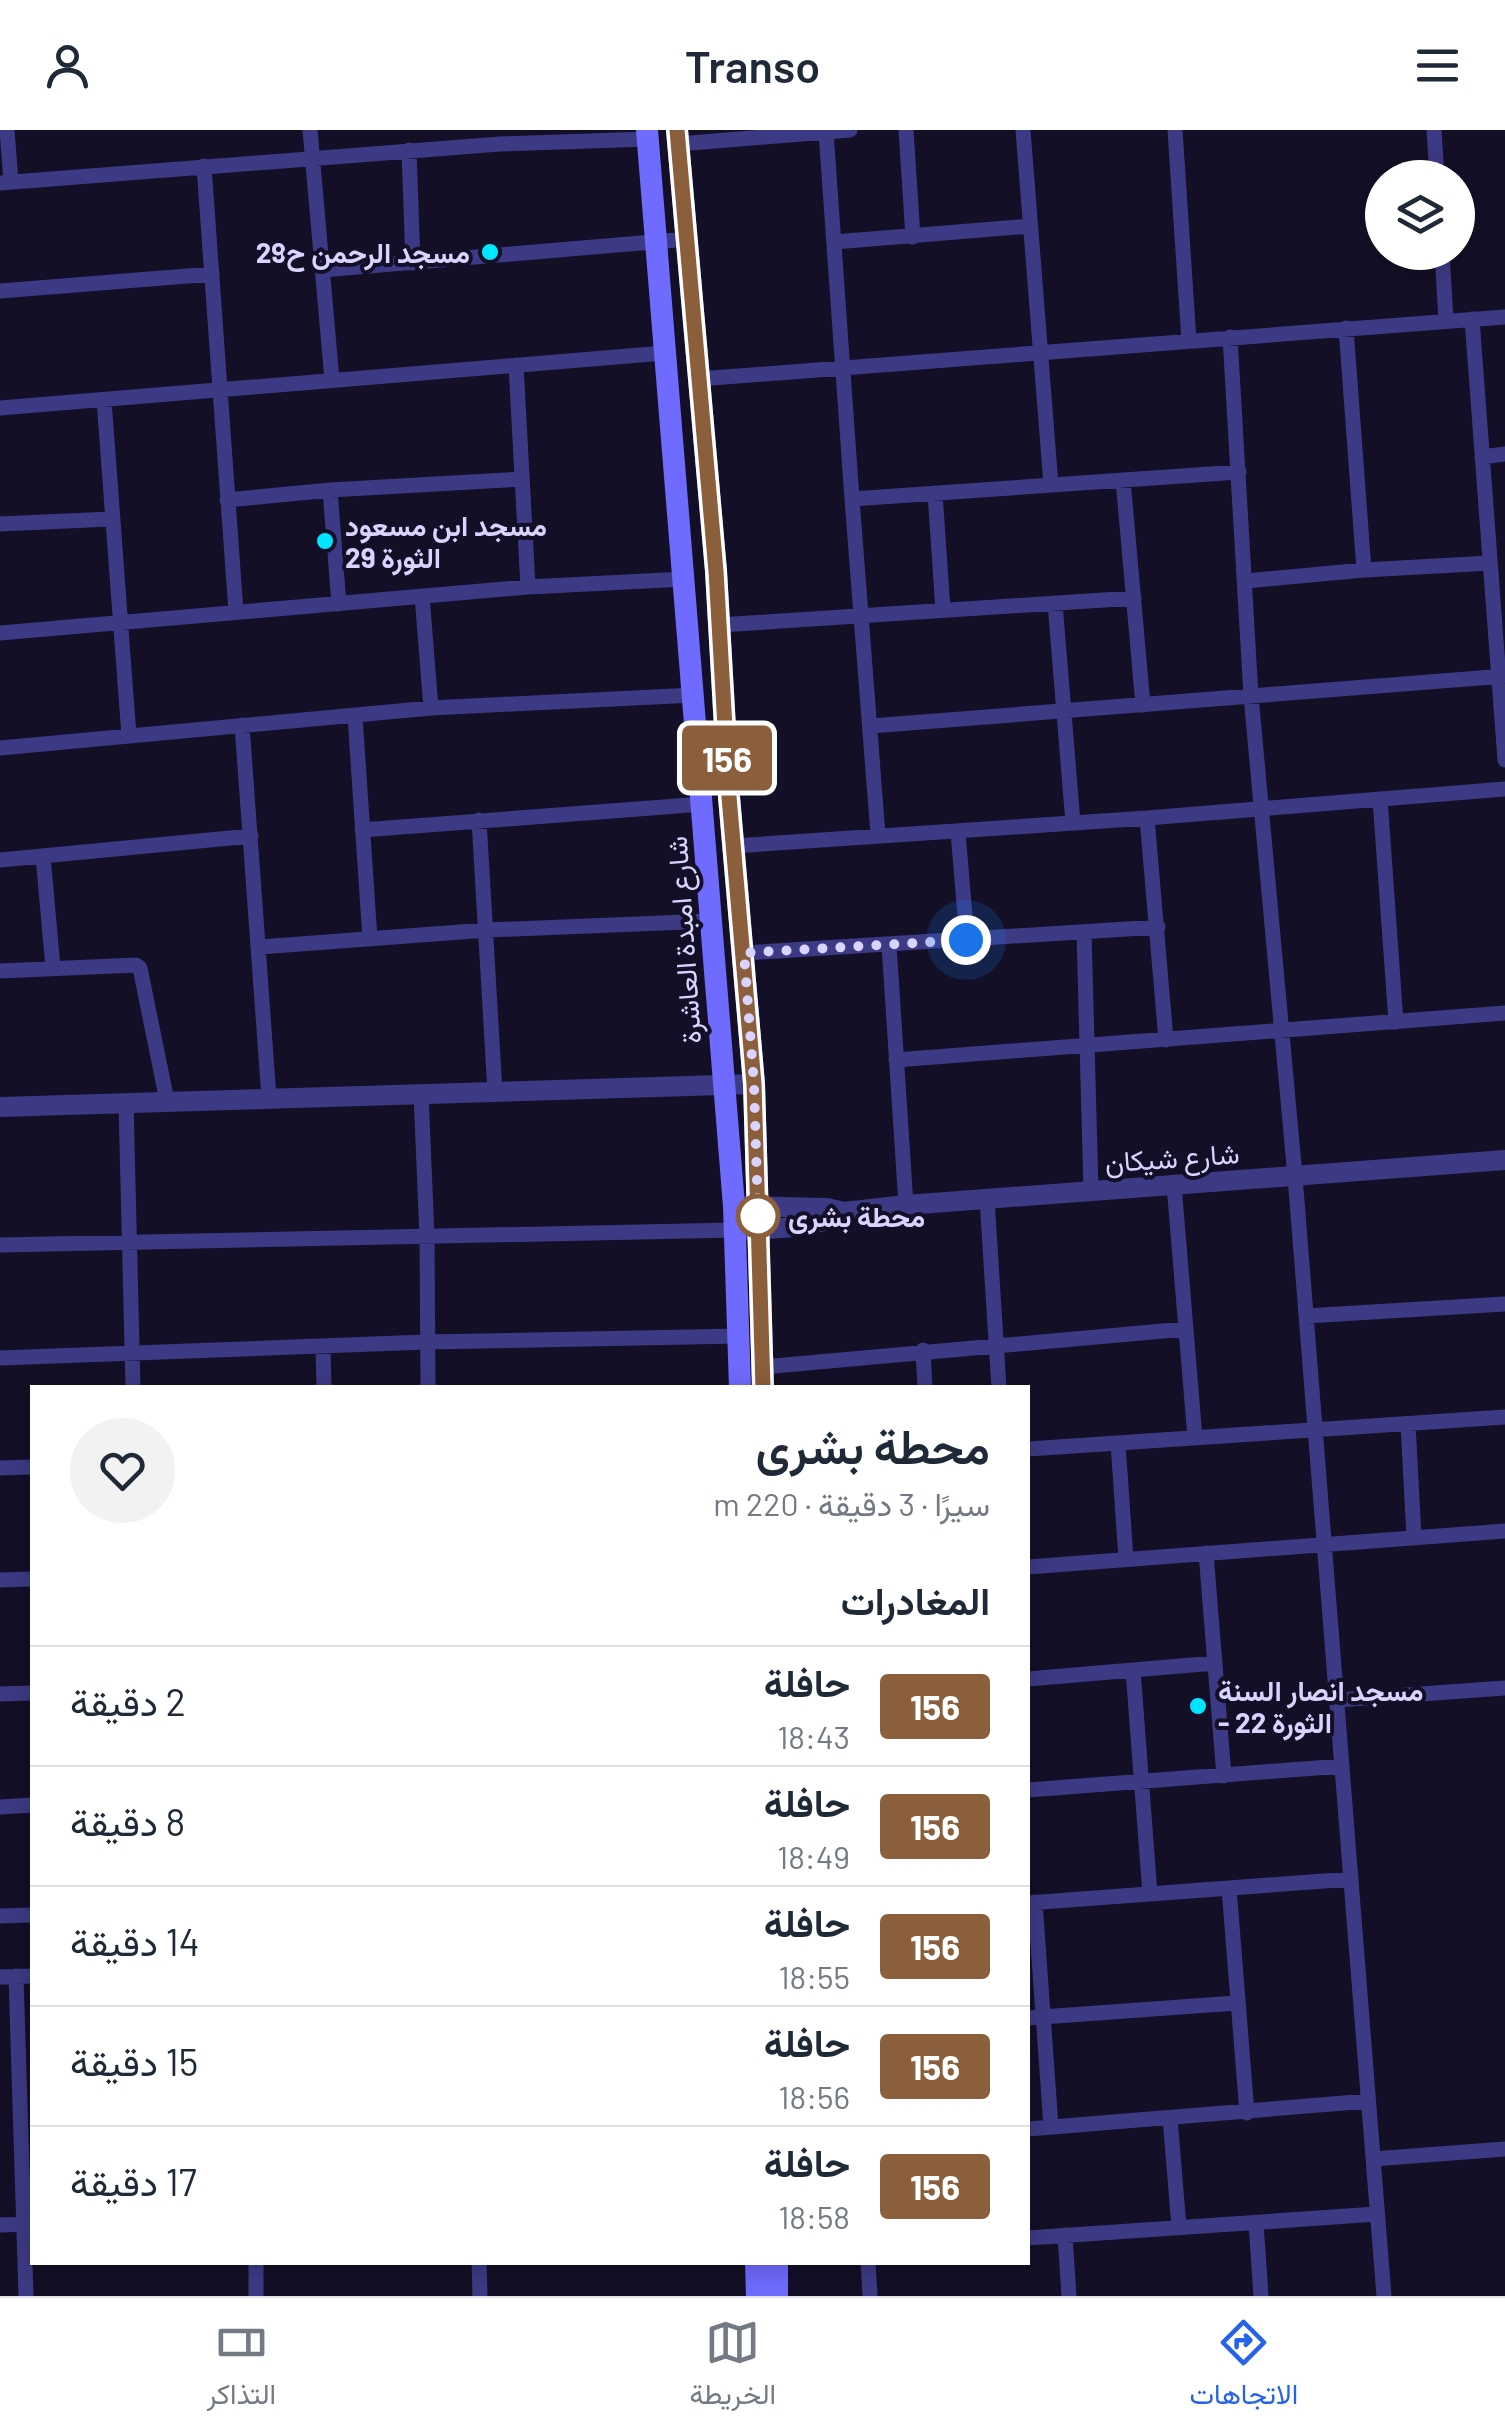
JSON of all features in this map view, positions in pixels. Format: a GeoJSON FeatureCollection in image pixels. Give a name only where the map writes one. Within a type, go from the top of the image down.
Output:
{"type":"FeatureCollection","features":[{"type":"Feature","properties":{"kind":"main road","name":"شارع امبدة العاشرة"},"geometry":{"type":"LineString","coordinates":[[647,134],[734,1206],[740,1385]]}},
{"type":"Feature","properties":{"kind":"main road","name":"شارع امبدة العاشرة"},"geometry":{"type":"LineString","coordinates":[[677,137],[720,625],[754,1084],[763,1377]]}},
{"type":"Feature","properties":{"kind":"main road"},"geometry":{"type":"LineString","coordinates":[[692,658],[721,656]]}},
{"type":"Feature","properties":{"kind":"main road"},"geometry":{"type":"LineString","coordinates":[[756,2265],[757,2296]]}},
{"type":"Feature","properties":{"kind":"main road"},"geometry":{"type":"LineString","coordinates":[[777,2265],[777,2296]]}},
{"type":"Feature","properties":{"kind":"street"},"geometry":{"type":"LineString","coordinates":[[7,130],[5,182],[408,150],[499,137],[647,134]]}},
{"type":"Feature","properties":{"kind":"street"},"geometry":{"type":"LineString","coordinates":[[310,130],[332,380]]}},
{"type":"Feature","properties":{"kind":"street"},"geometry":{"type":"LineString","coordinates":[[677,137],[850,130]]}},
{"type":"Feature","properties":{"kind":"street"},"geometry":{"type":"LineString","coordinates":[[906,130],[913,237]]}},
{"type":"Feature","properties":{"kind":"street"},"geometry":{"type":"LineString","coordinates":[[1023,130],[1050,485]]}},
{"type":"Feature","properties":{"kind":"street"},"geometry":{"type":"LineString","coordinates":[[1175,130],[1189,341]]}},
{"type":"Feature","properties":{"kind":"street"},"geometry":{"type":"LineString","coordinates":[[1434,130],[1436,160]]}},
{"type":"Feature","properties":{"kind":"street"},"geometry":{"type":"LineString","coordinates":[[826,132],[878,834]]}},
{"type":"Feature","properties":{"kind":"street"},"geometry":{"type":"LineString","coordinates":[[408,150],[413,262]]}},
{"type":"Feature","properties":{"kind":"street"},"geometry":{"type":"LineString","coordinates":[[204,166],[236,612]]}},
{"type":"Feature","properties":{"kind":"street"},"geometry":{"type":"LineString","coordinates":[[834,242],[1030,226]]}},
{"type":"Feature","properties":{"kind":"street"},"geometry":{"type":"LineString","coordinates":[[322,270],[688,239]]}},
{"type":"Feature","properties":{"kind":"street"},"geometry":{"type":"LineString","coordinates":[[1443,270],[1446,321]]}},
{"type":"Feature","properties":{"kind":"street"},"geometry":{"type":"LineString","coordinates":[[0,292],[212,274]]}},
{"type":"Feature","properties":{"kind":"street"},"geometry":{"type":"LineString","coordinates":[[699,379],[1505,317]]}},
{"type":"Feature","properties":{"kind":"street"},"geometry":{"type":"LineString","coordinates":[[1472,319],[1502,676],[1505,760]]}},
{"type":"Feature","properties":{"kind":"street"},"geometry":{"type":"LineString","coordinates":[[1346,328],[1364,570]]}},
{"type":"Feature","properties":{"kind":"street"},"geometry":{"type":"LineString","coordinates":[[1230,338],[1251,696],[1295,1176],[1384,2296]]}},
{"type":"Feature","properties":{"kind":"street"},"geometry":{"type":"LineString","coordinates":[[0,408],[664,353]]}},
{"type":"Feature","properties":{"kind":"street"},"geometry":{"type":"LineString","coordinates":[[516,365],[528,587]]}},
{"type":"Feature","properties":{"kind":"street"},"geometry":{"type":"LineString","coordinates":[[104,400],[129,736]]}},
{"type":"Feature","properties":{"kind":"street"},"geometry":{"type":"LineString","coordinates":[[1482,456],[1505,454]]}},
{"type":"Feature","properties":{"kind":"street"},"geometry":{"type":"LineString","coordinates":[[852,499],[1239,472]]}},
{"type":"Feature","properties":{"kind":"street"},"geometry":{"type":"LineString","coordinates":[[228,500],[330,490],[522,480]]}},
{"type":"Feature","properties":{"kind":"street"},"geometry":{"type":"LineString","coordinates":[[1124,480],[1143,706]]}},
{"type":"Feature","properties":{"kind":"street"},"geometry":{"type":"LineString","coordinates":[[330,490],[339,604]]}},
{"type":"Feature","properties":{"kind":"street"},"geometry":{"type":"LineString","coordinates":[[935,493],[943,610]]}},
{"type":"Feature","properties":{"kind":"street"},"geometry":{"type":"LineString","coordinates":[[0,524],[110,519]]}},
{"type":"Feature","properties":{"kind":"street"},"geometry":{"type":"LineString","coordinates":[[1246,582],[1364,570],[1490,564]]}},
{"type":"Feature","properties":{"kind":"street"},"geometry":{"type":"LineString","coordinates":[[0,633],[528,587],[685,579]]}},
{"type":"Feature","properties":{"kind":"street"},"geometry":{"type":"LineString","coordinates":[[422,596],[431,708]]}},
{"type":"Feature","properties":{"kind":"street"},"geometry":{"type":"LineString","coordinates":[[720,625],[1134,598]]}},
{"type":"Feature","properties":{"kind":"street"},"geometry":{"type":"LineString","coordinates":[[1054,603],[1073,823]]}},
{"type":"Feature","properties":{"kind":"street"},"geometry":{"type":"LineString","coordinates":[[871,726],[1502,676]]}},
{"type":"Feature","properties":{"kind":"street"},"geometry":{"type":"LineString","coordinates":[[0,748],[431,708],[694,695]]}},
{"type":"Feature","properties":{"kind":"street"},"geometry":{"type":"LineString","coordinates":[[354,716],[370,939]]}},
{"type":"Feature","properties":{"kind":"street"},"geometry":{"type":"LineString","coordinates":[[242,725],[269,1098]]}},
{"type":"Feature","properties":{"kind":"street"},"geometry":{"type":"LineString","coordinates":[[734,846],[1505,789]]}},
{"type":"Feature","properties":{"kind":"street"},"geometry":{"type":"LineString","coordinates":[[1380,798],[1396,1022]]}},
{"type":"Feature","properties":{"kind":"street"},"geometry":{"type":"LineString","coordinates":[[362,830],[703,804]]}},
{"type":"Feature","properties":{"kind":"street"},"geometry":{"type":"LineString","coordinates":[[1148,818],[1166,1040]]}},
{"type":"Feature","properties":{"kind":"street"},"geometry":{"type":"LineString","coordinates":[[478,820],[488,930],[495,1092]]}},
{"type":"Feature","properties":{"kind":"street"},"geometry":{"type":"LineString","coordinates":[[958,832],[966,940]]}},
{"type":"Feature","properties":{"kind":"street"},"geometry":{"type":"LineString","coordinates":[[0,860],[251,836]]}},
{"type":"Feature","properties":{"kind":"street"},"geometry":{"type":"LineString","coordinates":[[44,856],[53,968]]}},
{"type":"Feature","properties":{"kind":"street"},"geometry":{"type":"LineString","coordinates":[[260,947],[488,930],[711,921]]}},
{"type":"Feature","properties":{"kind":"street"},"geometry":{"type":"LineString","coordinates":[[744,953],[1158,926]]}},
{"type":"Feature","properties":{"kind":"street"},"geometry":{"type":"LineString","coordinates":[[1084,932],[1091,1191]]}},
{"type":"Feature","properties":{"kind":"street"},"geometry":{"type":"LineString","coordinates":[[890,944],[906,1205]]}},
{"type":"Feature","properties":{"kind":"street"},"geometry":{"type":"LineString","coordinates":[[0,971],[131,963],[140,968],[166,1101]]}},
{"type":"Feature","properties":{"kind":"street"},"geometry":{"type":"LineString","coordinates":[[896,1060],[1505,1014]]}},
{"type":"Feature","properties":{"kind":"street"},"geometry":{"type":"LineString","coordinates":[[0,1108],[754,1084]]}},
{"type":"Feature","properties":{"kind":"street"},"geometry":{"type":"LineString","coordinates":[[421,1094],[428,1385]]}},
{"type":"Feature","properties":{"kind":"street"},"geometry":{"type":"LineString","coordinates":[[126,1102],[133,1385]]}},
{"type":"Feature","properties":{"kind":"street","name":"شارع شيكان"},"geometry":{"type":"LineString","coordinates":[[734,1206],[759,1217],[808,1225],[828,1221],[844,1212],[906,1205],[1505,1160]]}},
{"type":"Feature","properties":{"kind":"street"},"geometry":{"type":"LineString","coordinates":[[1174,1185],[1195,1438]]}},
{"type":"Feature","properties":{"kind":"street"},"geometry":{"type":"LineString","coordinates":[[987,1199],[999,1385]]}},
{"type":"Feature","properties":{"kind":"street","name":"شارع شيكان"},"geometry":{"type":"LineString","coordinates":[[735,1230],[759,1217]]}},
{"type":"Feature","properties":{"kind":"street"},"geometry":{"type":"LineString","coordinates":[[0,1246],[735,1230]]}},
{"type":"Feature","properties":{"kind":"street"},"geometry":{"type":"LineString","coordinates":[[1306,1316],[1505,1304]]}},
{"type":"Feature","properties":{"kind":"street"},"geometry":{"type":"LineString","coordinates":[[763,1377],[922,1350],[1184,1329]]}},
{"type":"Feature","properties":{"kind":"street"},"geometry":{"type":"LineString","coordinates":[[0,1358],[426,1342],[740,1336]]}},
{"type":"Feature","properties":{"kind":"street"},"geometry":{"type":"LineString","coordinates":[[323,1347],[324,1385]]}},
{"type":"Feature","properties":{"kind":"street"},"geometry":{"type":"LineString","coordinates":[[922,1350],[925,1385]]}},
{"type":"Feature","properties":{"kind":"street"},"geometry":{"type":"LineString","coordinates":[[1030,1449],[1505,1417]]}},
{"type":"Feature","properties":{"kind":"street"},"geometry":{"type":"LineString","coordinates":[[1408,1424],[1414,1538]]}},
{"type":"Feature","properties":{"kind":"street"},"geometry":{"type":"LineString","coordinates":[[1118,1443],[1126,1559]]}},
{"type":"Feature","properties":{"kind":"street"},"geometry":{"type":"LineString","coordinates":[[0,1468],[30,1467]]}},
{"type":"Feature","properties":{"kind":"street"},"geometry":{"type":"LineString","coordinates":[[1030,1567],[1505,1531]]}},
{"type":"Feature","properties":{"kind":"street"},"geometry":{"type":"LineString","coordinates":[[1206,1553],[1224,1776]]}},
{"type":"Feature","properties":{"kind":"street"},"geometry":{"type":"LineString","coordinates":[[0,1580],[30,1580]]}},
{"type":"Feature","properties":{"kind":"street"},"geometry":{"type":"LineString","coordinates":[[1030,1678],[1215,1664]]}},
{"type":"Feature","properties":{"kind":"street"},"geometry":{"type":"LineString","coordinates":[[1132,1670],[1150,1894]]}},
{"type":"Feature","properties":{"kind":"street"},"geometry":{"type":"LineString","coordinates":[[1337,1700],[1505,1688]]}},
{"type":"Feature","properties":{"kind":"street"},"geometry":{"type":"LineString","coordinates":[[0,1694],[30,1693]]}},
{"type":"Feature","properties":{"kind":"street"},"geometry":{"type":"LineString","coordinates":[[1030,1790],[1342,1766]]}},
{"type":"Feature","properties":{"kind":"street"},"geometry":{"type":"LineString","coordinates":[[0,1807],[30,1805]]}},
{"type":"Feature","properties":{"kind":"street"},"geometry":{"type":"LineString","coordinates":[[1051,2127],[1035,2018],[1031,1903],[1351,1879]]}},
{"type":"Feature","properties":{"kind":"street"},"geometry":{"type":"LineString","coordinates":[[1229,1888],[1247,2112]]}},
{"type":"Feature","properties":{"kind":"street"},"geometry":{"type":"LineString","coordinates":[[0,1916],[30,1915]]}},
{"type":"Feature","properties":{"kind":"street"},"geometry":{"type":"LineString","coordinates":[[16,1976],[28,2224],[26,2296]]}},
{"type":"Feature","properties":{"kind":"street"},"geometry":{"type":"LineString","coordinates":[[1035,2018],[1236,2002]]}},
{"type":"Feature","properties":{"kind":"street"},"geometry":{"type":"LineString","coordinates":[[1030,2129],[1368,2102]]}},
{"type":"Feature","properties":{"kind":"street"},"geometry":{"type":"LineString","coordinates":[[1170,2118],[1179,2227]]}},
{"type":"Feature","properties":{"kind":"street"},"geometry":{"type":"LineString","coordinates":[[1373,2159],[1505,2149]]}},
{"type":"Feature","properties":{"kind":"street"},"geometry":{"type":"LineString","coordinates":[[1030,2238],[1377,2214]]}},
{"type":"Feature","properties":{"kind":"street"},"geometry":{"type":"LineString","coordinates":[[1256,2223],[1261,2296]]}},
{"type":"Feature","properties":{"kind":"street"},"geometry":{"type":"LineString","coordinates":[[0,2225],[28,2224]]}},
{"type":"Feature","properties":{"kind":"street"},"geometry":{"type":"LineString","coordinates":[[1065,2236],[1070,2296]]}},
{"type":"Feature","properties":{"kind":"street"},"geometry":{"type":"LineString","coordinates":[[256,2265],[256,2296]]}},
{"type":"Feature","properties":{"kind":"street"},"geometry":{"type":"LineString","coordinates":[[479,2265],[480,2296]]}},
{"type":"Feature","properties":{"kind":"street"},"geometry":{"type":"LineString","coordinates":[[868,2265],[870,2296]]}},
{"type":"Feature","properties":{"kind":"bus line","name":"156"},"geometry":{"type":"LineString","coordinates":[[677,130],[716,571],[729,797],[754,1084],[763,1385]]}},
{"type":"Feature","properties":{"kind":"place","name":"مسجد الرحمن ح29"},"geometry":{"type":"Point","coordinates":[490,252]}},
{"type":"Feature","properties":{"kind":"place","name":"مسجد ابن مسعود الثورة 29"},"geometry":{"type":"Point","coordinates":[325,541]}},
{"type":"Feature","properties":{"kind":"place","name":"محطة بشرى"},"geometry":{"type":"Point","coordinates":[758,1216]}},
{"type":"Feature","properties":{"kind":"place","name":"مسجد انصار السنة - الثورة 22"},"geometry":{"type":"Point","coordinates":[1198,1706]}},
{"type":"Feature","properties":{"kind":"route"},"geometry":{"type":"LineString","coordinates":[[758,1216],[754,1084],[744,953],[966,940]]}}]}
